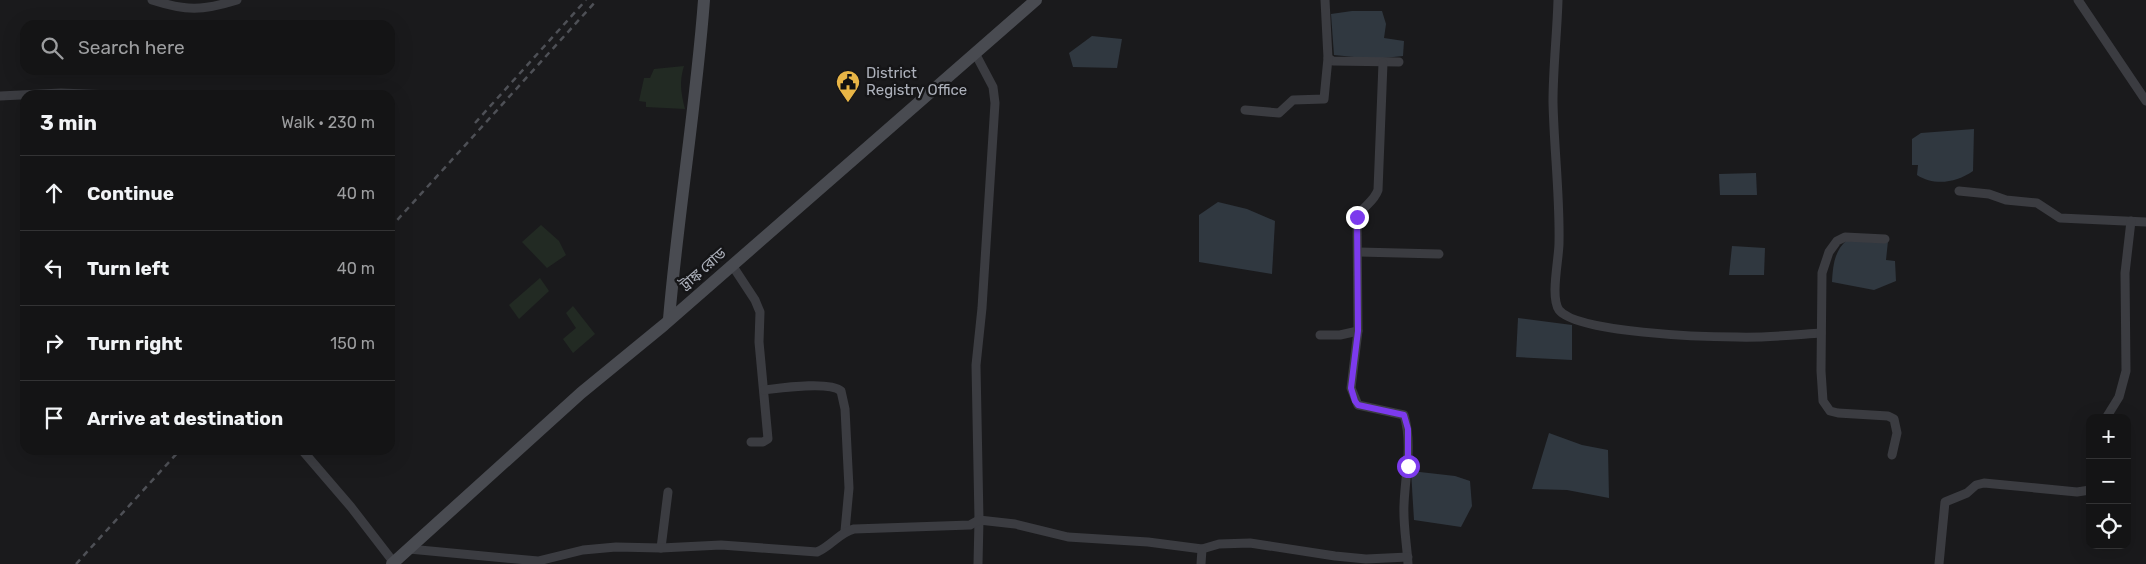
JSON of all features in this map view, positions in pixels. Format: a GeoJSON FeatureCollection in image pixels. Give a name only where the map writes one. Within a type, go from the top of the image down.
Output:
{"type":"FeatureCollection","features":[{"type":"Feature","properties":{"kind":"main road"},"geometry":{"type":"LineString","coordinates":[[669,319],[674,259],[699,63],[704,0]]}},
{"type":"Feature","properties":{"kind":"main road","name":"ট্রাঙ্ক রোড"},"geometry":{"type":"LineString","coordinates":[[394,563],[581,393],[732,265],[1036,0]]}},
{"type":"Feature","properties":{"kind":"street"},"geometry":{"type":"LineString","coordinates":[[152,0],[169,4],[178,9],[203,9],[237,0]]}},
{"type":"Feature","properties":{"kind":"street"},"geometry":{"type":"LineString","coordinates":[[1245,110],[1280,113],[1293,100],[1324,99],[1328,58],[1325,0]]}},
{"type":"Feature","properties":{"kind":"street"},"geometry":{"type":"LineString","coordinates":[[1558,0],[1553,101],[1559,201],[1559,244],[1555,286],[1556,304],[1560,311],[1568,317],[1599,326],[1661,334],[1737,338],[1821,333]]}},
{"type":"Feature","properties":{"kind":"street"},"geometry":{"type":"LineString","coordinates":[[2078,0],[2146,101]]}},
{"type":"Feature","properties":{"kind":"street"},"geometry":{"type":"LineString","coordinates":[[975,53],[993,87],[995,103],[982,308],[976,365],[978,564]]}},
{"type":"Feature","properties":{"kind":"street"},"geometry":{"type":"LineString","coordinates":[[1328,58],[1333,60],[1383,63],[1399,62]]}},
{"type":"Feature","properties":{"kind":"street"},"geometry":{"type":"LineString","coordinates":[[408,549],[539,562],[583,550],[616,547],[661,548],[721,545],[817,552],[828,548],[845,531],[864,527],[970,526],[979,520],[1015,524],[1068,537],[1148,542],[1202,549],[1219,544],[1250,543],[1335,556],[1408,560],[1404,506],[1408,466],[1408,429],[1404,415],[1366,408],[1355,401],[1351,388],[1358,331],[1357,217],[1362,209],[1376,198],[1378,190],[1383,63]]}},
{"type":"Feature","properties":{"kind":"street"},"geometry":{"type":"LineString","coordinates":[[0,96],[20,95]]}},
{"type":"Feature","properties":{"kind":"street"},"geometry":{"type":"LineString","coordinates":[[1959,191],[1988,194],[2006,200],[2038,203],[2060,218],[2146,222]]}},
{"type":"Feature","properties":{"kind":"street"},"geometry":{"type":"LineString","coordinates":[[2108,414],[2119,397],[2126,371],[2125,273],[2131,221]]}},
{"type":"Feature","properties":{"kind":"street"},"geometry":{"type":"LineString","coordinates":[[1885,239],[1845,237],[1832,245],[1822,273],[1821,371],[1824,401],[1830,411],[1888,416],[1894,419],[1897,433],[1892,455]]}},
{"type":"Feature","properties":{"kind":"street"},"geometry":{"type":"LineString","coordinates":[[1358,252],[1440,254]]}},
{"type":"Feature","properties":{"kind":"street"},"geometry":{"type":"LineString","coordinates":[[732,265],[760,312],[760,342],[768,438],[763,442],[752,442]]}},
{"type":"Feature","properties":{"kind":"street"},"geometry":{"type":"LineString","coordinates":[[1320,335],[1340,335],[1358,331]]}},
{"type":"Feature","properties":{"kind":"street"},"geometry":{"type":"LineString","coordinates":[[764,390],[799,387],[835,387],[841,390],[845,408],[849,488],[845,531]]}},
{"type":"Feature","properties":{"kind":"street"},"geometry":{"type":"LineString","coordinates":[[306,455],[394,563]]}},
{"type":"Feature","properties":{"kind":"street"},"geometry":{"type":"LineString","coordinates":[[1939,564],[1945,502],[1967,493],[1976,485],[1984,483],[2077,492],[2086,491]]}},
{"type":"Feature","properties":{"kind":"street"},"geometry":{"type":"LineString","coordinates":[[661,548],[668,492]]}},
{"type":"Feature","properties":{"kind":"street"},"geometry":{"type":"LineString","coordinates":[[1201,564],[1202,549]]}},
{"type":"Feature","properties":{"kind":"shaded area"},"geometry":{"type":"Polygon","coordinates":[[[1352,11],[1382,11],[1386,24],[1384,38],[1404,41],[1403,56],[1374,59],[1334,55],[1331,14],[1352,11]]]}},
{"type":"Feature","properties":{"kind":"shaded area"},"geometry":{"type":"Polygon","coordinates":[[[1092,36],[1122,39],[1117,68],[1073,67],[1069,53],[1092,36]]]}},
{"type":"Feature","properties":{"kind":"shaded area"},"geometry":{"type":"Polygon","coordinates":[[[684,66],[681,88],[685,109],[646,107],[646,102],[639,101],[644,78],[650,78],[654,69],[684,66]]]}},
{"type":"Feature","properties":{"kind":"shaded area"},"geometry":{"type":"Polygon","coordinates":[[[1974,129],[1973,171],[1945,182],[1931,181],[1917,175],[1918,165],[1912,165],[1912,139],[1921,133],[1974,129]]]}},
{"type":"Feature","properties":{"kind":"shaded area"},"geometry":{"type":"Polygon","coordinates":[[[1756,173],[1757,195],[1720,195],[1719,174],[1756,173]]]}},
{"type":"Feature","properties":{"kind":"shaded area"},"geometry":{"type":"Polygon","coordinates":[[[1218,202],[1247,209],[1275,221],[1272,274],[1199,262],[1199,215],[1218,202]]]}},
{"type":"Feature","properties":{"kind":"shaded area"},"geometry":{"type":"Polygon","coordinates":[[[541,225],[559,241],[566,255],[547,268],[522,242],[541,225]]]}},
{"type":"Feature","properties":{"kind":"shaded area"},"geometry":{"type":"Polygon","coordinates":[[[1847,240],[1888,241],[1886,260],[1895,261],[1896,281],[1874,290],[1832,282],[1837,254],[1847,240]]]}},
{"type":"Feature","properties":{"kind":"shaded area"},"geometry":{"type":"Polygon","coordinates":[[[1732,246],[1765,248],[1764,275],[1729,275],[1732,246]]]}},
{"type":"Feature","properties":{"kind":"shaded area"},"geometry":{"type":"Polygon","coordinates":[[[540,278],[549,291],[519,319],[509,305],[540,278]]]}},
{"type":"Feature","properties":{"kind":"shaded area"},"geometry":{"type":"Polygon","coordinates":[[[573,306],[595,334],[573,353],[563,339],[576,328],[566,313],[573,306]]]}},
{"type":"Feature","properties":{"kind":"shaded area"},"geometry":{"type":"Polygon","coordinates":[[[1518,318],[1572,325],[1572,360],[1516,357],[1518,318]]]}},
{"type":"Feature","properties":{"kind":"shaded area"},"geometry":{"type":"Polygon","coordinates":[[[1549,433],[1582,445],[1608,450],[1609,498],[1567,490],[1532,489],[1549,433]]]}},
{"type":"Feature","properties":{"kind":"shaded area"},"geometry":{"type":"Polygon","coordinates":[[[1411,471],[1455,476],[1470,481],[1472,506],[1461,527],[1414,520],[1411,471]]]}},
{"type":"Feature","properties":{"kind":"railway"},"geometry":{"type":"LineString","coordinates":[[475,123],[586,0]]}},
{"type":"Feature","properties":{"kind":"railway"},"geometry":{"type":"LineString","coordinates":[[395,222],[597,0]]}},
{"type":"Feature","properties":{"kind":"railway"},"geometry":{"type":"LineString","coordinates":[[76,564],[175,455]]}},
{"type":"Feature","properties":{"kind":"place","name":"District Registry Office"},"geometry":{"type":"Point","coordinates":[848,103]}},
{"type":"Feature","properties":{"kind":"route"},"geometry":{"type":"LineString","coordinates":[[1357,217],[1358,331],[1351,388],[1358,405],[1385,413],[1404,415],[1408,429],[1408,466]]}}]}
